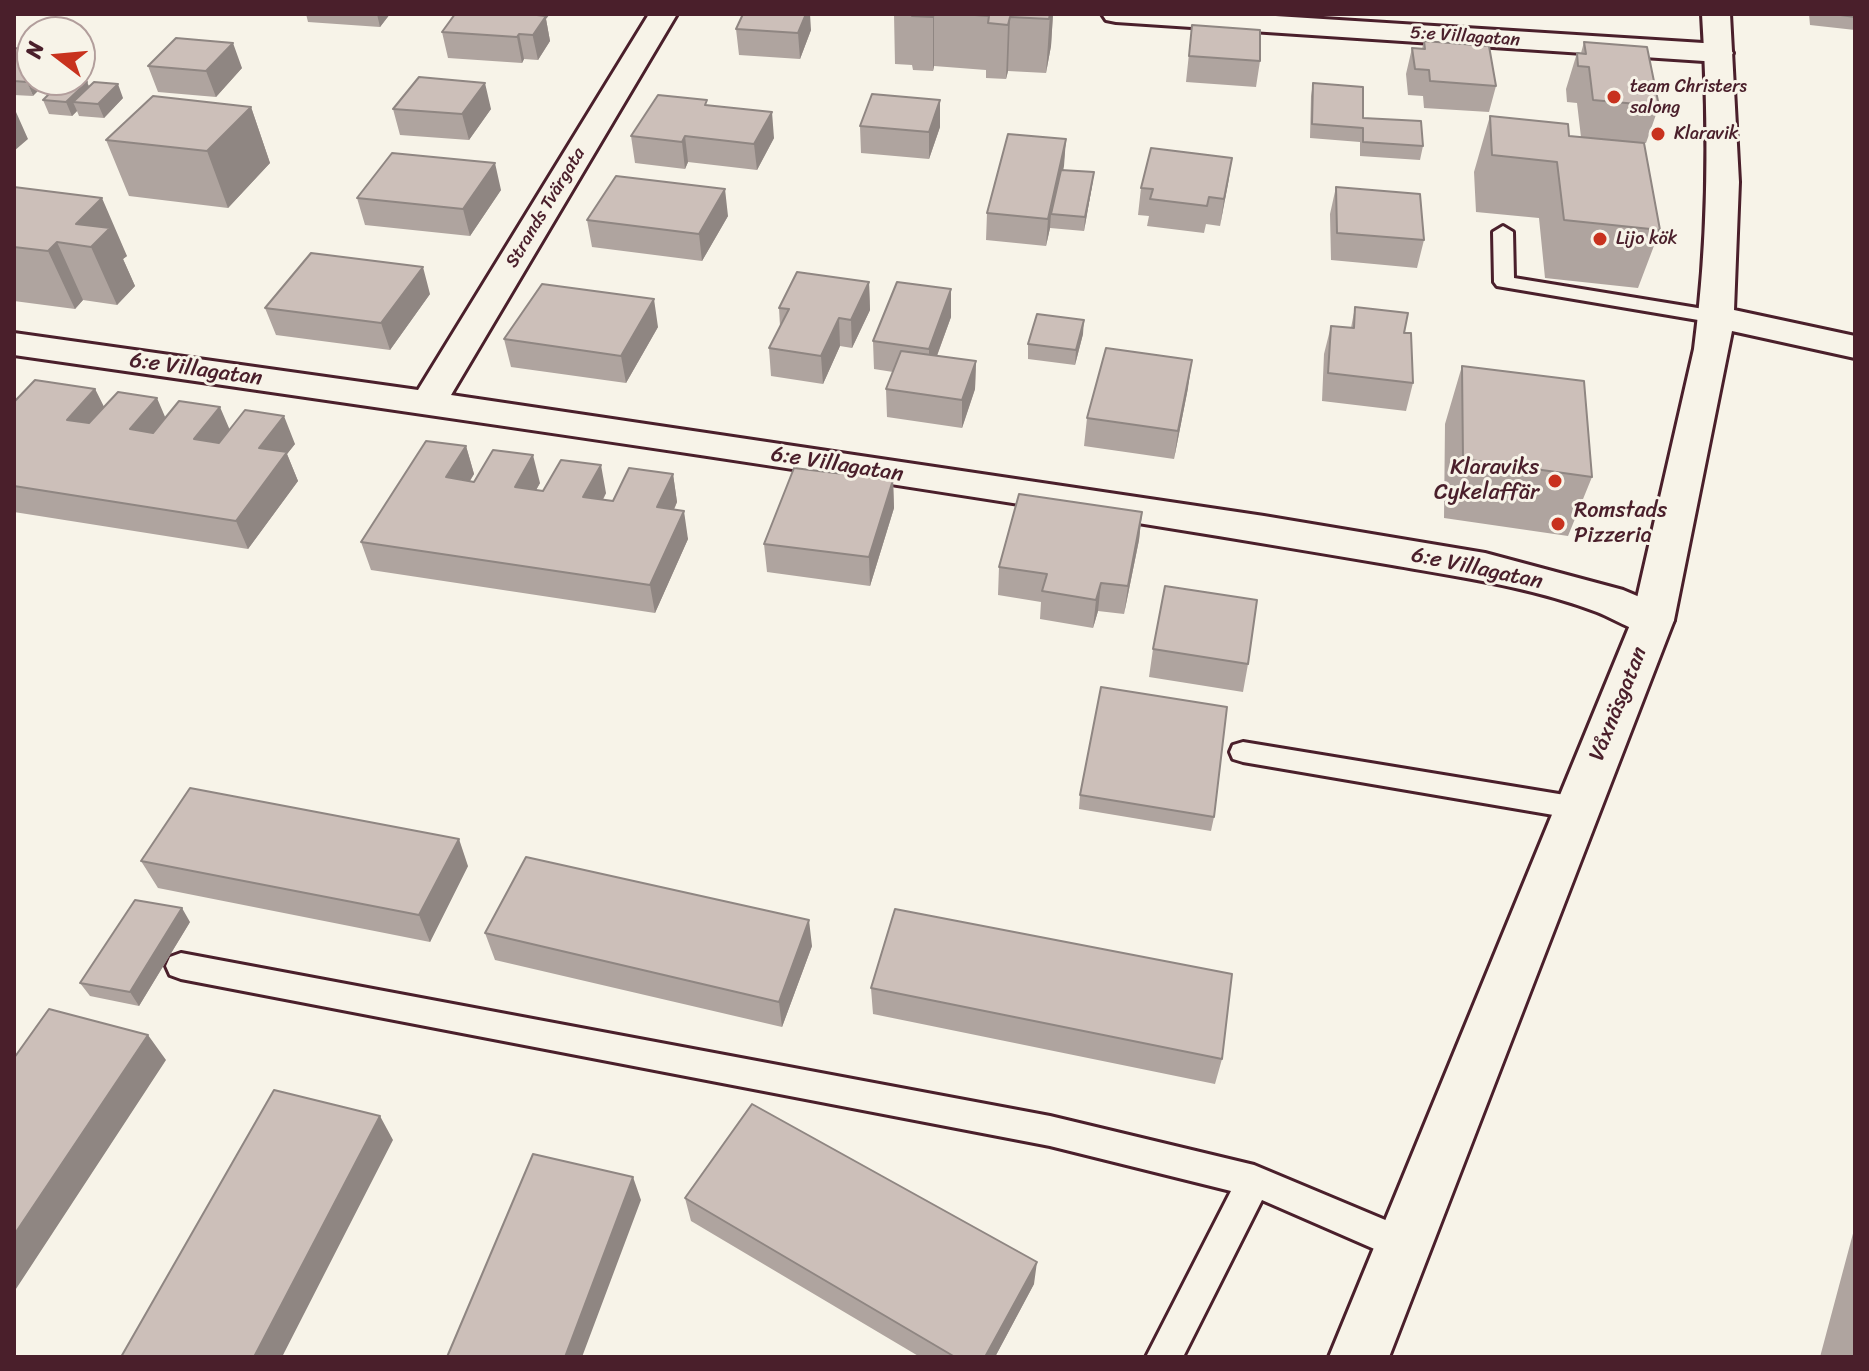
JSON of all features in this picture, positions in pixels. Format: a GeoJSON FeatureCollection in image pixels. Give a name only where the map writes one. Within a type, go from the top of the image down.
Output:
{"type":"FeatureCollection","features":[{"type":"Feature","properties":{"kind":"street","name":"Strands Tvärgata"},"geometry":{"type":"LineString","coordinates":[[428,403],[663,14]]}},
{"type":"Feature","properties":{"kind":"street","name":"5:e Villagatan"},"geometry":{"type":"LineString","coordinates":[[1116,14],[1719,53]]}},
{"type":"Feature","properties":{"kind":"street","name":"Våxnäsgatan"},"geometry":{"type":"LineString","coordinates":[[1359,1357],[1653,620],[1712,349],[1716,317],[1722,240],[1716,14]]}},
{"type":"Feature","properties":{"kind":"street"},"geometry":{"type":"LineString","coordinates":[[1716,317],[1855,347]]}},
{"type":"Feature","properties":{"kind":"street","name":"6:e Villagatan"},"geometry":{"type":"LineString","coordinates":[[14,344],[428,403],[1264,530],[1485,567],[1608,600],[1653,620]]}},
{"type":"Feature","properties":{"kind":"lane"},"geometry":{"type":"LineString","coordinates":[[1503,232],[1504,282],[1716,317]]}},
{"type":"Feature","properties":{"kind":"lane"},"geometry":{"type":"LineString","coordinates":[[1243,752],[1577,808]]}},
{"type":"Feature","properties":{"kind":"lane"},"geometry":{"type":"LineString","coordinates":[[181,966],[1050,1131],[1254,1181],[1402,1244]]}},
{"type":"Feature","properties":{"kind":"lane"},"geometry":{"type":"LineString","coordinates":[[1164,1357],[1254,1181]]}},
{"type":"Feature","properties":{"kind":"building"},"geometry":{"type":"Polygon","coordinates":[[[455,14],[546,16],[533,35],[519,34],[517,37],[442,32],[455,14]]]}},
{"type":"Feature","properties":{"kind":"building"},"geometry":{"type":"Polygon","coordinates":[[[743,14],[806,14],[798,33],[736,29],[743,14]]]}},
{"type":"Feature","properties":{"kind":"building"},"geometry":{"type":"Polygon","coordinates":[[[913,14],[934,14],[933,17],[913,14]]]}},
{"type":"Feature","properties":{"kind":"building"},"geometry":{"type":"Polygon","coordinates":[[[961,14],[1050,14],[1049,19],[1010,17],[1008,25],[988,23],[989,16],[961,14]]]}},
{"type":"Feature","properties":{"kind":"building"},"geometry":{"type":"Polygon","coordinates":[[[1192,25],[1260,30],[1260,61],[1189,56],[1192,25]]]}},
{"type":"Feature","properties":{"kind":"building"},"geometry":{"type":"Polygon","coordinates":[[[176,38],[233,43],[206,71],[148,66],[176,38]]]}},
{"type":"Feature","properties":{"kind":"building"},"geometry":{"type":"Polygon","coordinates":[[[1424,41],[1489,46],[1496,86],[1430,81],[1429,70],[1415,69],[1412,48],[1425,49],[1424,41]]]}},
{"type":"Feature","properties":{"kind":"building"},"geometry":{"type":"Polygon","coordinates":[[[1584,42],[1647,47],[1659,106],[1593,100],[1589,67],[1578,66],[1577,53],[1586,54],[1584,42]]]}},
{"type":"Feature","properties":{"kind":"building"},"geometry":{"type":"Polygon","coordinates":[[[14,48],[16,81],[14,81],[14,48]]]}},
{"type":"Feature","properties":{"kind":"building"},"geometry":{"type":"Polygon","coordinates":[[[419,77],[485,83],[462,114],[393,109],[419,77]]]}},
{"type":"Feature","properties":{"kind":"building"},"geometry":{"type":"Polygon","coordinates":[[[96,82],[118,84],[98,104],[73,102],[79,96],[96,96],[96,82]]]}},
{"type":"Feature","properties":{"kind":"building"},"geometry":{"type":"Polygon","coordinates":[[[1313,83],[1363,87],[1363,118],[1421,121],[1423,146],[1363,142],[1363,128],[1312,124],[1313,83]]]}},
{"type":"Feature","properties":{"kind":"building"},"geometry":{"type":"Polygon","coordinates":[[[872,94],[940,100],[929,132],[860,126],[872,94]]]}},
{"type":"Feature","properties":{"kind":"building"},"geometry":{"type":"Polygon","coordinates":[[[658,95],[707,100],[705,105],[772,112],[754,144],[685,136],[682,142],[631,136],[658,95]]]}},
{"type":"Feature","properties":{"kind":"building"},"geometry":{"type":"Polygon","coordinates":[[[47,96],[72,96],[66,102],[43,100],[47,96]]]}},
{"type":"Feature","properties":{"kind":"building"},"geometry":{"type":"Polygon","coordinates":[[[153,96],[251,107],[207,151],[106,140],[153,96]]]}},
{"type":"Feature","properties":{"kind":"building"},"geometry":{"type":"Polygon","coordinates":[[[1490,116],[1568,124],[1569,136],[1644,143],[1660,230],[1564,220],[1557,162],[1492,155],[1490,116]]]}},
{"type":"Feature","properties":{"kind":"building"},"geometry":{"type":"Polygon","coordinates":[[[1008,134],[1066,139],[1048,219],[987,213],[1008,134]]]}},
{"type":"Feature","properties":{"kind":"building"},"geometry":{"type":"Polygon","coordinates":[[[1151,148],[1232,158],[1224,199],[1209,197],[1207,206],[1150,199],[1153,189],[1141,188],[1151,148]]]}},
{"type":"Feature","properties":{"kind":"building"},"geometry":{"type":"Polygon","coordinates":[[[392,153],[495,163],[463,209],[357,198],[392,153]]]}},
{"type":"Feature","properties":{"kind":"building"},"geometry":{"type":"Polygon","coordinates":[[[1061,170],[1094,172],[1085,217],[1051,214],[1061,170]]]}},
{"type":"Feature","properties":{"kind":"building"},"geometry":{"type":"Polygon","coordinates":[[[616,176],[725,189],[699,234],[587,220],[616,176]]]}},
{"type":"Feature","properties":{"kind":"building"},"geometry":{"type":"Polygon","coordinates":[[[14,187],[102,198],[76,224],[110,228],[91,247],[57,242],[48,251],[14,247],[14,187]]]}},
{"type":"Feature","properties":{"kind":"building"},"geometry":{"type":"Polygon","coordinates":[[[1336,187],[1420,194],[1424,240],[1337,233],[1336,187]]]}},
{"type":"Feature","properties":{"kind":"building"},"geometry":{"type":"Polygon","coordinates":[[[311,253],[423,267],[381,323],[265,308],[311,253]]]}},
{"type":"Feature","properties":{"kind":"building"},"geometry":{"type":"Polygon","coordinates":[[[797,272],[869,282],[851,320],[839,318],[821,356],[769,348],[789,309],[779,308],[797,272]]]}},
{"type":"Feature","properties":{"kind":"building"},"geometry":{"type":"Polygon","coordinates":[[[897,282],[951,289],[929,349],[873,341],[897,282]]]}},
{"type":"Feature","properties":{"kind":"building"},"geometry":{"type":"Polygon","coordinates":[[[542,284],[654,299],[621,356],[504,339],[542,284]]]}},
{"type":"Feature","properties":{"kind":"building"},"geometry":{"type":"Polygon","coordinates":[[[1355,307],[1408,313],[1404,333],[1411,333],[1413,383],[1328,373],[1331,326],[1354,328],[1355,307]]]}},
{"type":"Feature","properties":{"kind":"building"},"geometry":{"type":"Polygon","coordinates":[[[1037,314],[1084,320],[1076,350],[1028,344],[1037,314]]]}},
{"type":"Feature","properties":{"kind":"building"},"geometry":{"type":"Polygon","coordinates":[[[1106,348],[1192,360],[1178,431],[1087,418],[1106,348]]]}},
{"type":"Feature","properties":{"kind":"building"},"geometry":{"type":"Polygon","coordinates":[[[901,351],[976,361],[962,400],[886,389],[901,351]]]}},
{"type":"Feature","properties":{"kind":"building"},"geometry":{"type":"Polygon","coordinates":[[[1462,366],[1584,381],[1592,477],[1463,459],[1462,366]]]}},
{"type":"Feature","properties":{"kind":"building"},"geometry":{"type":"Polygon","coordinates":[[[35,380],[95,389],[67,420],[89,423],[118,392],[157,398],[130,429],[153,433],[179,401],[220,407],[194,439],[219,443],[245,410],[284,416],[259,448],[287,452],[236,521],[14,486],[14,402],[35,380]]]}},
{"type":"Feature","properties":{"kind":"building"},"geometry":{"type":"Polygon","coordinates":[[[426,441],[466,446],[446,477],[474,482],[493,450],[533,455],[515,487],[543,491],[561,460],[601,465],[583,497],[613,501],[629,468],[673,474],[657,507],[684,511],[650,585],[361,542],[426,441]]]}},
{"type":"Feature","properties":{"kind":"building"},"geometry":{"type":"Polygon","coordinates":[[[794,468],[893,480],[869,557],[764,544],[794,468]]]}},
{"type":"Feature","properties":{"kind":"building"},"geometry":{"type":"Polygon","coordinates":[[[1019,494],[1142,512],[1128,586],[1101,583],[1096,600],[1042,591],[1047,574],[999,567],[1019,494]]]}},
{"type":"Feature","properties":{"kind":"building"},"geometry":{"type":"Polygon","coordinates":[[[1165,586],[1257,600],[1248,664],[1153,649],[1165,586]]]}},
{"type":"Feature","properties":{"kind":"building"},"geometry":{"type":"Polygon","coordinates":[[[1101,687],[1227,707],[1214,817],[1080,795],[1101,687]]]}},
{"type":"Feature","properties":{"kind":"building"},"geometry":{"type":"Polygon","coordinates":[[[190,788],[459,839],[419,915],[141,861],[190,788]]]}},
{"type":"Feature","properties":{"kind":"building"},"geometry":{"type":"Polygon","coordinates":[[[526,857],[809,920],[779,1002],[485,933],[526,857]]]}},
{"type":"Feature","properties":{"kind":"building"},"geometry":{"type":"Polygon","coordinates":[[[135,900],[182,908],[130,992],[80,983],[135,900]]]}},
{"type":"Feature","properties":{"kind":"building"},"geometry":{"type":"Polygon","coordinates":[[[895,909],[1232,974],[1222,1059],[871,988],[895,909]]]}},
{"type":"Feature","properties":{"kind":"building"},"geometry":{"type":"Polygon","coordinates":[[[49,1009],[148,1035],[14,1235],[14,1058],[49,1009]]]}},
{"type":"Feature","properties":{"kind":"building"},"geometry":{"type":"Polygon","coordinates":[[[274,1090],[380,1116],[254,1357],[121,1357],[274,1090]]]}},
{"type":"Feature","properties":{"kind":"building"},"geometry":{"type":"Polygon","coordinates":[[[752,1104],[1037,1262],[985,1357],[955,1357],[685,1198],[752,1104]]]}},
{"type":"Feature","properties":{"kind":"building"},"geometry":{"type":"Polygon","coordinates":[[[533,1154],[633,1177],[565,1357],[447,1357],[533,1154]]]}},
{"type":"Feature","properties":{"kind":"place","name":"team Christers salong"},"geometry":{"type":"Point","coordinates":[1614,97]}},
{"type":"Feature","properties":{"kind":"place","name":"Klaravik"},"geometry":{"type":"Point","coordinates":[1658,134]}},
{"type":"Feature","properties":{"kind":"place","name":"Lijo kök"},"geometry":{"type":"Point","coordinates":[1600,239]}},
{"type":"Feature","properties":{"kind":"place","name":"Klaraviks Cykelaffär"},"geometry":{"type":"Point","coordinates":[1555,481]}},
{"type":"Feature","properties":{"kind":"place","name":"Romstads Pizzeria"},"geometry":{"type":"Point","coordinates":[1558,524]}}]}
